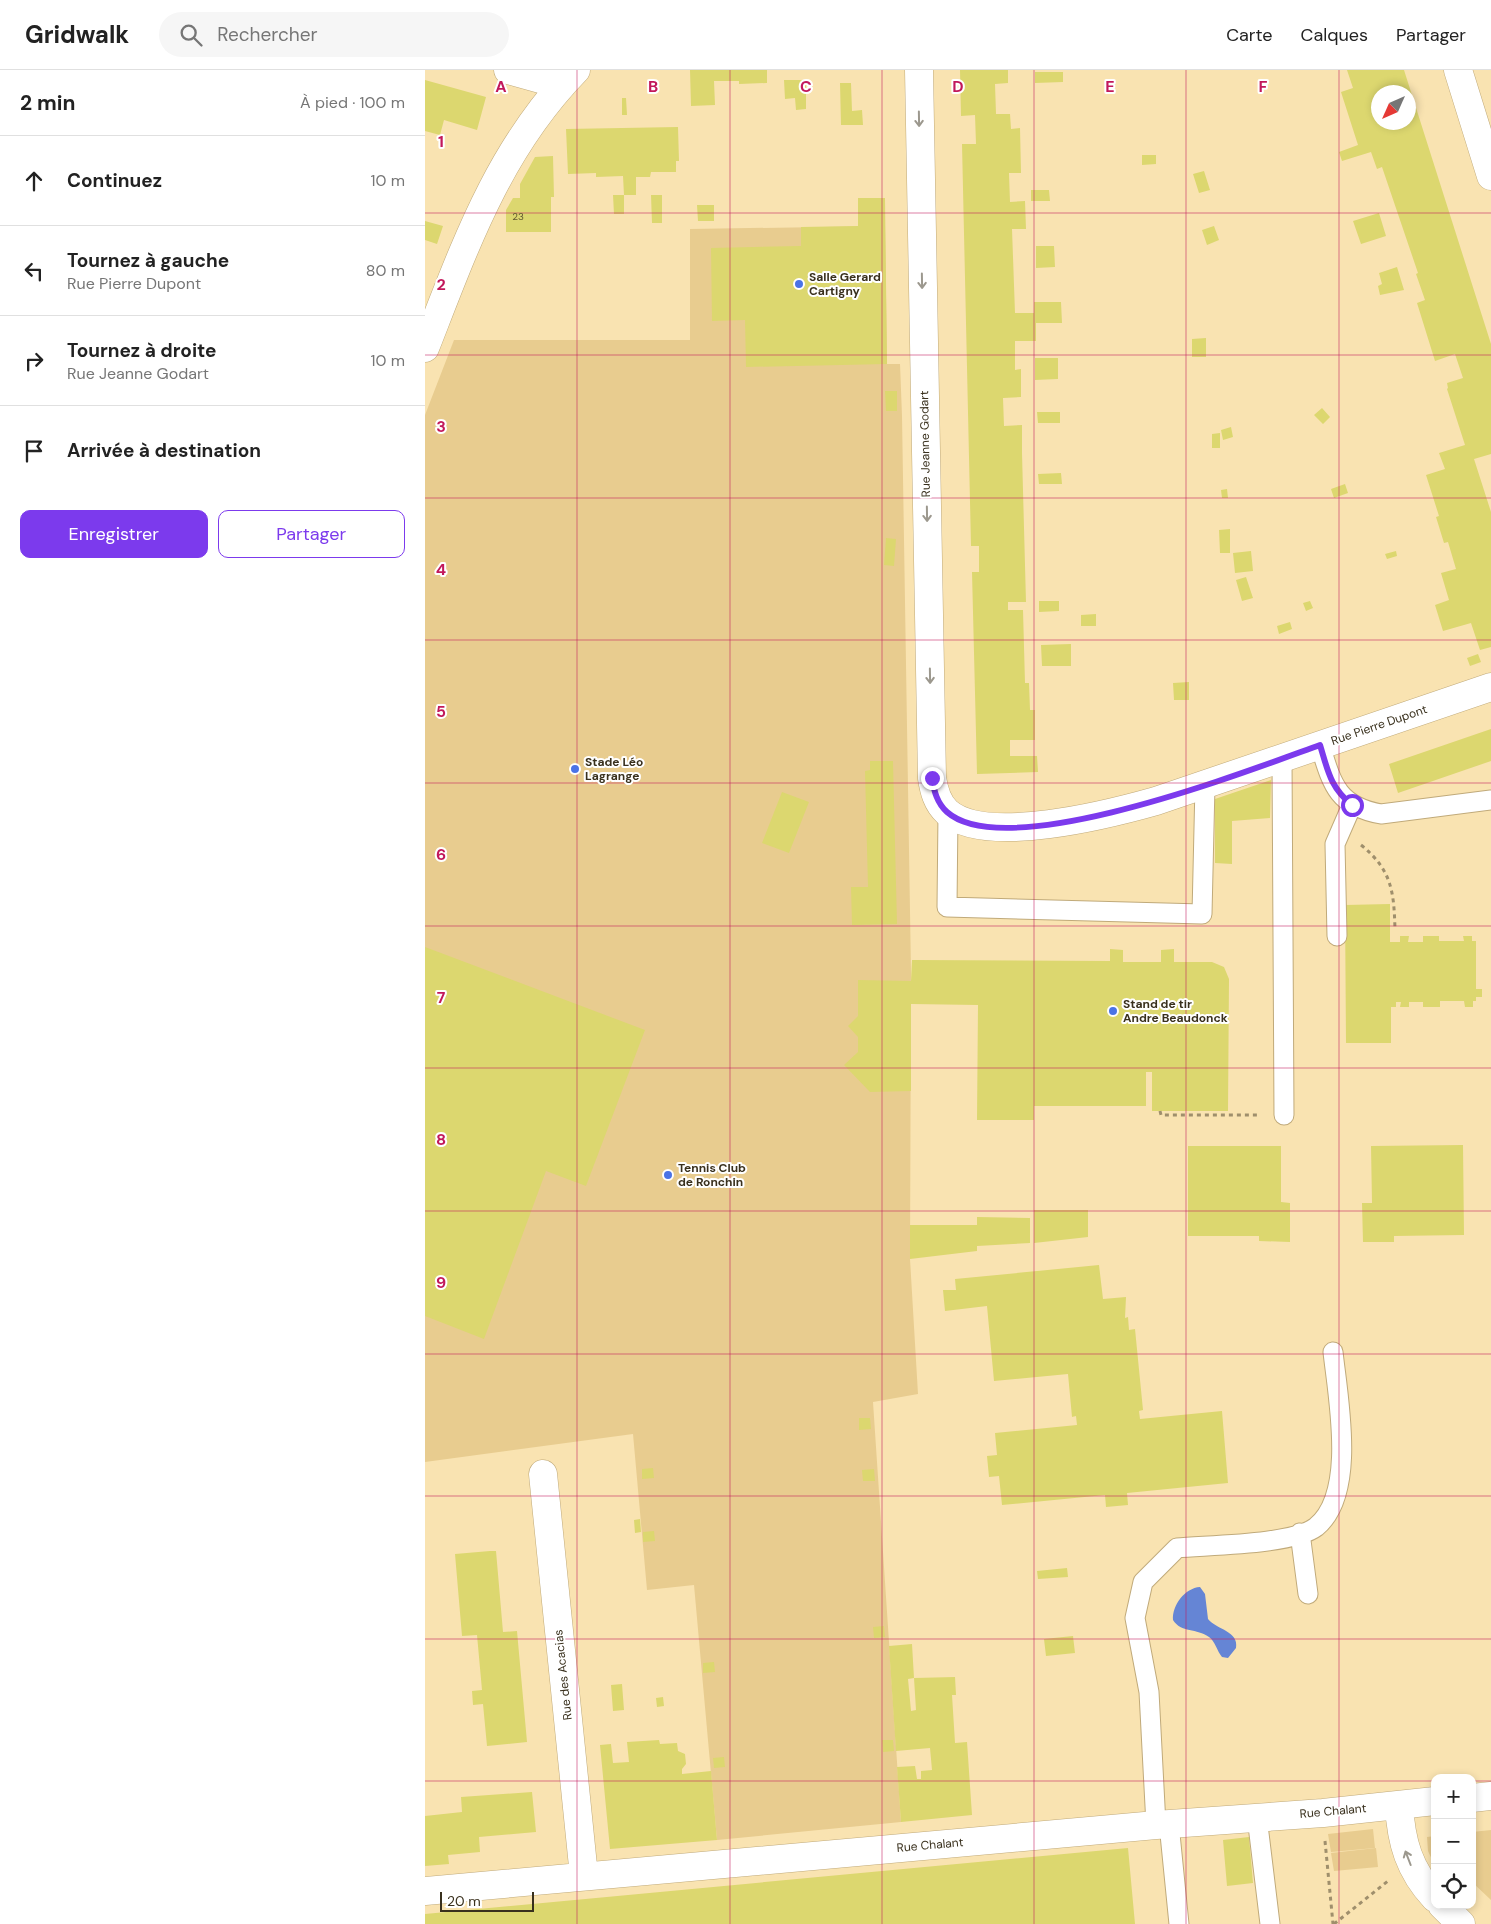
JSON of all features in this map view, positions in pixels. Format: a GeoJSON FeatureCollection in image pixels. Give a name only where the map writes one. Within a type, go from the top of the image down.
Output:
{"type":"FeatureCollection","features":[{"type":"Feature","properties":{"kind":"street"},"geometry":{"type":"LineString","coordinates":[[508,70],[569,78]]}},
{"type":"Feature","properties":{"kind":"street","name":"Rue Jeanne Godart"},"geometry":{"type":"LineString","coordinates":[[919,70],[932,778],[940,804],[948,813]]}},
{"type":"Feature","properties":{"kind":"street"},"geometry":{"type":"LineString","coordinates":[[1458,70],[1484,128],[1491,176]]}},
{"type":"Feature","properties":{"kind":"street"},"geometry":{"type":"LineString","coordinates":[[425,348],[485,200],[522,136],[569,78]]}},
{"type":"Feature","properties":{"kind":"street","name":"Rue Pierre Dupont"},"geometry":{"type":"LineString","coordinates":[[948,813],[960,820],[979,825],[1009,827],[1039,825],[1134,807],[1205,785],[1491,687]]}},
{"type":"Feature","properties":{"kind":"street","name":"Rue des Acacias"},"geometry":{"type":"LineString","coordinates":[[543,1474],[583,1876]]}},
{"type":"Feature","properties":{"kind":"street"},"geometry":{"type":"LineString","coordinates":[[1476,1798],[1491,1796]]}},
{"type":"Feature","properties":{"kind":"street","name":"Rue Chalant"},"geometry":{"type":"LineString","coordinates":[[425,1891],[1163,1824],[1323,1813],[1431,1801]]}},
{"type":"Feature","properties":{"kind":"street"},"geometry":{"type":"LineString","coordinates":[[1399,1805],[1401,1831],[1410,1863],[1422,1884],[1431,1894]]}},
{"type":"Feature","properties":{"kind":"street"},"geometry":{"type":"LineString","coordinates":[[1446,1909],[1461,1924]]}},
{"type":"Feature","properties":{"kind":"lane"},"geometry":{"type":"LineString","coordinates":[[1320,745],[1331,782],[1340,795],[1352,805],[1367,811],[1381,814],[1491,800]]}},
{"type":"Feature","properties":{"kind":"lane"},"geometry":{"type":"LineString","coordinates":[[1282,759],[1284,1115]]}},
{"type":"Feature","properties":{"kind":"lane"},"geometry":{"type":"LineString","coordinates":[[948,813],[947,907],[1202,914],[1205,785]]}},
{"type":"Feature","properties":{"kind":"lane"},"geometry":{"type":"LineString","coordinates":[[1337,936],[1335,844],[1352,805]]}},
{"type":"Feature","properties":{"kind":"lane"},"geometry":{"type":"LineString","coordinates":[[1179,1924],[1163,1824],[1149,1692],[1135,1618],[1143,1582],[1177,1548],[1285,1539],[1315,1528],[1334,1504],[1344,1444],[1333,1352]]}},
{"type":"Feature","properties":{"kind":"lane"},"geometry":{"type":"LineString","coordinates":[[1300,1533],[1308,1594]]}},
{"type":"Feature","properties":{"kind":"lane"},"geometry":{"type":"LineString","coordinates":[[1257,1817],[1270,1924]]}},
{"type":"Feature","properties":{"kind":"path"},"geometry":{"type":"LineString","coordinates":[[1343,827],[1375,856],[1389,876],[1394,899],[1395,930]]}},
{"type":"Feature","properties":{"kind":"path"},"geometry":{"type":"LineString","coordinates":[[1160,1111],[1161,1115],[1284,1115]]}},
{"type":"Feature","properties":{"kind":"path"},"geometry":{"type":"LineString","coordinates":[[1323,1813],[1333,1924]]}},
{"type":"Feature","properties":{"kind":"path"},"geometry":{"type":"LineString","coordinates":[[1333,1924],[1410,1863]]}},
{"type":"Feature","properties":{"kind":"shaded area"},"geometry":{"type":"Polygon","coordinates":[[[885,226],[887,364],[900,364],[902,416],[911,973],[910,1259],[918,1394],[873,1402],[901,1822],[717,1840],[694,1585],[647,1590],[633,1434],[425,1462],[425,415],[454,340],[690,340],[690,229],[885,226]]]}},
{"type":"Feature","properties":{"kind":"shaded area"},"geometry":{"type":"Polygon","coordinates":[[[1373,1829],[1375,1848],[1331,1852],[1328,1834],[1373,1829]]]}},
{"type":"Feature","properties":{"kind":"shaded area"},"geometry":{"type":"Polygon","coordinates":[[[1491,1830],[1491,1900],[1476,1886],[1476,1832],[1491,1830]]]}},
{"type":"Feature","properties":{"kind":"shaded area"},"geometry":{"type":"Polygon","coordinates":[[[1431,1836],[1431,1857],[1428,1851],[1427,1837],[1431,1836]]]}},
{"type":"Feature","properties":{"kind":"shaded area"},"geometry":{"type":"Polygon","coordinates":[[[1376,1848],[1378,1867],[1334,1871],[1331,1853],[1376,1848]]]}},
{"type":"Feature","properties":{"kind":"water"},"geometry":{"type":"Polygon","coordinates":[[[1200,1587],[1205,1594],[1208,1619],[1231,1634],[1236,1642],[1236,1648],[1228,1658],[1222,1657],[1209,1637],[1180,1627],[1173,1620],[1177,1603],[1181,1598],[1189,1590],[1200,1587]]]}},
{"type":"Feature","properties":{"kind":"building"},"geometry":{"type":"Polygon","coordinates":[[[690,70],[767,70],[767,83],[739,84],[739,81],[714,81],[715,105],[691,106],[690,70]]]}},
{"type":"Feature","properties":{"kind":"building"},"geometry":{"type":"Polygon","coordinates":[[[960,70],[1008,70],[1008,83],[995,84],[996,114],[1010,114],[1011,129],[1020,128],[1021,173],[1009,173],[1010,202],[1025,201],[1026,229],[1012,229],[1015,313],[1034,313],[1034,302],[1061,302],[1062,323],[1036,323],[1036,341],[1015,341],[1015,370],[1021,369],[1021,397],[1003,398],[1004,426],[1022,425],[1026,602],[1008,602],[1008,610],[1023,610],[1025,683],[1029,683],[1030,710],[1035,710],[1035,740],[1010,740],[1010,756],[1037,756],[1038,772],[977,774],[972,572],[979,572],[979,546],[971,546],[962,144],[976,144],[975,115],[961,116],[960,70]]]}},
{"type":"Feature","properties":{"kind":"building"},"geometry":{"type":"Polygon","coordinates":[[[1347,70],[1404,70],[1409,85],[1371,85],[1371,130],[1416,130],[1416,108],[1491,344],[1491,454],[1474,459],[1491,512],[1491,647],[1480,650],[1471,623],[1443,631],[1435,605],[1449,600],[1441,573],[1456,569],[1448,542],[1444,543],[1436,517],[1439,516],[1426,475],[1445,469],[1439,453],[1465,445],[1447,389],[1447,383],[1463,378],[1455,354],[1435,361],[1417,303],[1425,300],[1416,274],[1418,273],[1382,167],[1377,169],[1371,152],[1342,161],[1339,152],[1358,145],[1341,92],[1353,88],[1347,70]]]}},
{"type":"Feature","properties":{"kind":"building"},"geometry":{"type":"Polygon","coordinates":[[[1035,72],[1063,72],[1063,82],[1035,83],[1035,72]]]}},
{"type":"Feature","properties":{"kind":"building"},"geometry":{"type":"Polygon","coordinates":[[[425,80],[486,97],[477,130],[444,120],[440,135],[425,131],[425,80]]]}},
{"type":"Feature","properties":{"kind":"building"},"geometry":{"type":"Polygon","coordinates":[[[784,80],[806,80],[806,109],[796,110],[795,98],[785,99],[784,80]]]}},
{"type":"Feature","properties":{"kind":"building"},"geometry":{"type":"Polygon","coordinates":[[[840,83],[851,83],[852,111],[862,110],[863,125],[841,125],[840,83]]]}},
{"type":"Feature","properties":{"kind":"building"},"geometry":{"type":"Polygon","coordinates":[[[622,98],[626,98],[627,115],[622,115],[622,98]]]}},
{"type":"Feature","properties":{"kind":"building"},"geometry":{"type":"Polygon","coordinates":[[[678,127],[679,161],[676,161],[676,172],[651,172],[650,177],[636,177],[636,195],[624,195],[623,176],[596,177],[596,173],[568,174],[566,129],[678,127]]]}},
{"type":"Feature","properties":{"kind":"building"},"geometry":{"type":"Polygon","coordinates":[[[1142,155],[1156,155],[1156,164],[1142,165],[1142,155]]]}},
{"type":"Feature","properties":{"kind":"building"},"geometry":{"type":"Polygon","coordinates":[[[553,156],[554,197],[551,197],[551,232],[506,232],[506,210],[513,198],[520,198],[520,184],[535,157],[553,156]]]}},
{"type":"Feature","properties":{"kind":"building"},"geometry":{"type":"Polygon","coordinates":[[[1204,171],[1210,190],[1199,193],[1193,174],[1204,171]]]}},
{"type":"Feature","properties":{"kind":"building"},"geometry":{"type":"Polygon","coordinates":[[[1031,190],[1049,190],[1050,201],[1031,201],[1031,190]]]}},
{"type":"Feature","properties":{"kind":"building"},"geometry":{"type":"Polygon","coordinates":[[[613,195],[624,195],[624,214],[614,214],[613,195]]]}},
{"type":"Feature","properties":{"kind":"building"},"geometry":{"type":"Polygon","coordinates":[[[651,195],[662,195],[662,223],[652,223],[651,195]]]}},
{"type":"Feature","properties":{"kind":"building","name":"Salle Gerard Cartigny"},"geometry":{"type":"Polygon","coordinates":[[[858,198],[885,198],[887,364],[746,367],[745,320],[712,321],[711,248],[801,246],[801,227],[858,226],[858,198]]]}},
{"type":"Feature","properties":{"kind":"building"},"geometry":{"type":"Polygon","coordinates":[[[697,205],[714,205],[714,221],[698,221],[697,205]]]}},
{"type":"Feature","properties":{"kind":"building"},"geometry":{"type":"Polygon","coordinates":[[[1379,213],[1386,236],[1361,244],[1353,221],[1379,213]]]}},
{"type":"Feature","properties":{"kind":"building"},"geometry":{"type":"Polygon","coordinates":[[[425,221],[443,226],[437,244],[425,240],[425,221]]]}},
{"type":"Feature","properties":{"kind":"building"},"geometry":{"type":"Polygon","coordinates":[[[1214,226],[1219,240],[1207,245],[1202,230],[1214,226]]]}},
{"type":"Feature","properties":{"kind":"building"},"geometry":{"type":"Polygon","coordinates":[[[1036,246],[1054,246],[1055,267],[1036,268],[1036,246]]]}},
{"type":"Feature","properties":{"kind":"building"},"geometry":{"type":"Polygon","coordinates":[[[1397,267],[1404,290],[1380,295],[1378,286],[1382,284],[1379,273],[1397,267]]]}},
{"type":"Feature","properties":{"kind":"building"},"geometry":{"type":"Polygon","coordinates":[[[1206,338],[1206,357],[1192,357],[1192,339],[1206,338]]]}},
{"type":"Feature","properties":{"kind":"building"},"geometry":{"type":"Polygon","coordinates":[[[1035,358],[1058,358],[1058,379],[1035,380],[1035,358]]]}},
{"type":"Feature","properties":{"kind":"building"},"geometry":{"type":"Polygon","coordinates":[[[885,391],[897,391],[897,411],[886,411],[885,391]]]}},
{"type":"Feature","properties":{"kind":"building"},"geometry":{"type":"Polygon","coordinates":[[[1322,408],[1330,417],[1323,424],[1314,415],[1322,408]]]}},
{"type":"Feature","properties":{"kind":"building"},"geometry":{"type":"Polygon","coordinates":[[[1037,412],[1060,412],[1060,423],[1038,423],[1037,412]]]}},
{"type":"Feature","properties":{"kind":"building"},"geometry":{"type":"Polygon","coordinates":[[[1231,427],[1233,437],[1223,440],[1221,430],[1231,427]]]}},
{"type":"Feature","properties":{"kind":"building"},"geometry":{"type":"Polygon","coordinates":[[[1220,433],[1220,448],[1212,448],[1212,434],[1220,433]]]}},
{"type":"Feature","properties":{"kind":"building"},"geometry":{"type":"Polygon","coordinates":[[[1061,473],[1062,484],[1039,484],[1038,474],[1061,473]]]}},
{"type":"Feature","properties":{"kind":"building"},"geometry":{"type":"Polygon","coordinates":[[[1345,484],[1348,493],[1334,498],[1331,489],[1345,484]]]}},
{"type":"Feature","properties":{"kind":"building"},"geometry":{"type":"Polygon","coordinates":[[[1227,489],[1228,498],[1222,498],[1221,490],[1227,489]]]}},
{"type":"Feature","properties":{"kind":"building"},"geometry":{"type":"Polygon","coordinates":[[[1230,529],[1230,553],[1220,553],[1219,530],[1230,529]]]}},
{"type":"Feature","properties":{"kind":"building"},"geometry":{"type":"Polygon","coordinates":[[[886,538],[896,539],[894,566],[884,565],[886,538]]]}},
{"type":"Feature","properties":{"kind":"building"},"geometry":{"type":"Polygon","coordinates":[[[1251,551],[1253,571],[1235,573],[1233,553],[1251,551]]]}},
{"type":"Feature","properties":{"kind":"building"},"geometry":{"type":"Polygon","coordinates":[[[1396,551],[1397,556],[1387,559],[1385,554],[1396,551]]]}},
{"type":"Feature","properties":{"kind":"building"},"geometry":{"type":"Polygon","coordinates":[[[1246,577],[1253,598],[1242,601],[1236,580],[1246,577]]]}},
{"type":"Feature","properties":{"kind":"building"},"geometry":{"type":"Polygon","coordinates":[[[1039,601],[1059,601],[1059,611],[1039,612],[1039,601]]]}},
{"type":"Feature","properties":{"kind":"building"},"geometry":{"type":"Polygon","coordinates":[[[1310,601],[1313,608],[1306,611],[1303,603],[1310,601]]]}},
{"type":"Feature","properties":{"kind":"building"},"geometry":{"type":"Polygon","coordinates":[[[1096,614],[1096,626],[1081,626],[1081,615],[1096,614]]]}},
{"type":"Feature","properties":{"kind":"building"},"geometry":{"type":"Polygon","coordinates":[[[1290,622],[1292,629],[1279,634],[1277,626],[1290,622]]]}},
{"type":"Feature","properties":{"kind":"building"},"geometry":{"type":"Polygon","coordinates":[[[1071,644],[1071,666],[1042,666],[1041,645],[1071,644]]]}},
{"type":"Feature","properties":{"kind":"building"},"geometry":{"type":"Polygon","coordinates":[[[1478,654],[1481,662],[1470,666],[1467,658],[1478,654]]]}},
{"type":"Feature","properties":{"kind":"building"},"geometry":{"type":"Polygon","coordinates":[[[1189,682],[1189,700],[1174,700],[1173,683],[1189,682]]]}},
{"type":"Feature","properties":{"kind":"building"},"geometry":{"type":"Polygon","coordinates":[[[1491,729],[1491,761],[1398,793],[1389,764],[1491,729]]]}},
{"type":"Feature","properties":{"kind":"building"},"geometry":{"type":"Polygon","coordinates":[[[870,761],[893,761],[897,924],[852,925],[851,887],[868,887],[865,771],[870,770],[870,761]]]}},
{"type":"Feature","properties":{"kind":"building"},"geometry":{"type":"Polygon","coordinates":[[[1271,780],[1270,818],[1232,821],[1232,864],[1215,863],[1215,799],[1271,780]]]}},
{"type":"Feature","properties":{"kind":"building"},"geometry":{"type":"Polygon","coordinates":[[[782,792],[809,802],[789,853],[762,843],[782,792]]]}},
{"type":"Feature","properties":{"kind":"building"},"geometry":{"type":"Polygon","coordinates":[[[1390,904],[1390,942],[1400,942],[1400,936],[1409,936],[1408,942],[1423,942],[1423,936],[1439,936],[1439,941],[1464,941],[1463,936],[1472,936],[1472,941],[1476,941],[1476,989],[1482,989],[1482,997],[1476,997],[1476,1001],[1473,1001],[1473,1007],[1465,1007],[1464,1001],[1440,1001],[1440,1007],[1423,1007],[1423,1002],[1409,1002],[1409,1007],[1400,1007],[1401,1002],[1396,1002],[1396,1007],[1391,1007],[1391,1043],[1346,1043],[1345,905],[1390,904]]]}},
{"type":"Feature","properties":{"kind":"building"},"geometry":{"type":"Polygon","coordinates":[[[425,947],[645,1030],[586,1186],[546,1171],[484,1339],[425,1316],[425,947]]]}},
{"type":"Feature","properties":{"kind":"building"},"geometry":{"type":"Polygon","coordinates":[[[1110,949],[1123,950],[1123,962],[1161,962],[1161,950],[1174,949],[1174,962],[1212,962],[1224,967],[1229,979],[1228,1111],[1152,1111],[1152,1072],[1146,1072],[1146,1106],[1034,1106],[1034,1120],[977,1120],[978,1005],[911,1004],[911,1091],[870,1092],[844,1065],[858,1052],[858,1037],[848,1026],[858,1016],[858,980],[911,981],[912,960],[1110,961],[1110,949]]]}},
{"type":"Feature","properties":{"kind":"building"},"geometry":{"type":"Polygon","coordinates":[[[1463,1145],[1464,1235],[1394,1236],[1394,1242],[1363,1242],[1362,1203],[1372,1203],[1371,1146],[1463,1145]]]}},
{"type":"Feature","properties":{"kind":"building"},"geometry":{"type":"Polygon","coordinates":[[[1188,1146],[1281,1146],[1281,1202],[1290,1203],[1290,1242],[1259,1241],[1259,1236],[1188,1236],[1188,1146]]]}},
{"type":"Feature","properties":{"kind":"building"},"geometry":{"type":"Polygon","coordinates":[[[1034,1210],[1088,1210],[1088,1237],[1034,1243],[1034,1210]]]}},
{"type":"Feature","properties":{"kind":"building"},"geometry":{"type":"Polygon","coordinates":[[[977,1217],[1030,1218],[1030,1243],[977,1246],[977,1251],[910,1259],[910,1225],[977,1225],[977,1217]]]}},
{"type":"Feature","properties":{"kind":"building"},"geometry":{"type":"Polygon","coordinates":[[[1099,1265],[1103,1299],[1126,1297],[1125,1318],[1128,1317],[1129,1330],[1135,1329],[1143,1410],[1139,1411],[1140,1419],[1222,1411],[1228,1483],[1127,1493],[1128,1505],[1106,1507],[1105,1495],[1002,1505],[999,1476],[989,1477],[987,1456],[997,1455],[995,1433],[1077,1425],[1076,1416],[1072,1417],[1068,1374],[994,1381],[987,1306],[945,1311],[943,1290],[956,1290],[955,1279],[1099,1265]]]}},
{"type":"Feature","properties":{"kind":"building"},"geometry":{"type":"Polygon","coordinates":[[[859,1418],[870,1418],[871,1429],[859,1430],[859,1418]]]}},
{"type":"Feature","properties":{"kind":"building"},"geometry":{"type":"Polygon","coordinates":[[[653,1468],[654,1478],[642,1479],[642,1469],[653,1468]]]}},
{"type":"Feature","properties":{"kind":"building"},"geometry":{"type":"Polygon","coordinates":[[[874,1469],[875,1481],[863,1481],[862,1470],[874,1469]]]}},
{"type":"Feature","properties":{"kind":"building"},"geometry":{"type":"Polygon","coordinates":[[[640,1519],[641,1532],[635,1533],[634,1520],[640,1519]]]}},
{"type":"Feature","properties":{"kind":"building"},"geometry":{"type":"Polygon","coordinates":[[[654,1531],[655,1541],[643,1542],[643,1532],[654,1531]]]}},
{"type":"Feature","properties":{"kind":"building"},"geometry":{"type":"Polygon","coordinates":[[[496,1551],[503,1632],[517,1631],[527,1742],[487,1746],[483,1704],[473,1705],[472,1691],[482,1690],[477,1635],[462,1636],[455,1554],[496,1551]]]}},
{"type":"Feature","properties":{"kind":"building"},"geometry":{"type":"Polygon","coordinates":[[[1067,1568],[1068,1577],[1038,1579],[1037,1571],[1067,1568]]]}},
{"type":"Feature","properties":{"kind":"building"},"geometry":{"type":"Polygon","coordinates":[[[884,1626],[885,1637],[874,1638],[873,1627],[884,1626]]]}},
{"type":"Feature","properties":{"kind":"building"},"geometry":{"type":"Polygon","coordinates":[[[1073,1636],[1075,1653],[1046,1656],[1044,1639],[1073,1636]]]}},
{"type":"Feature","properties":{"kind":"building"},"geometry":{"type":"Polygon","coordinates":[[[912,1644],[914,1678],[955,1677],[956,1695],[952,1695],[955,1743],[967,1742],[972,1815],[901,1822],[897,1767],[915,1766],[917,1779],[921,1779],[921,1771],[932,1770],[930,1748],[896,1751],[889,1646],[912,1644]],[[914,1678],[908,1679],[911,1711],[916,1710],[914,1678]]]}},
{"type":"Feature","properties":{"kind":"building"},"geometry":{"type":"Polygon","coordinates":[[[714,1662],[715,1672],[703,1673],[703,1663],[714,1662]]]}},
{"type":"Feature","properties":{"kind":"building"},"geometry":{"type":"Polygon","coordinates":[[[622,1684],[624,1710],[613,1711],[611,1685],[622,1684]]]}},
{"type":"Feature","properties":{"kind":"building"},"geometry":{"type":"Polygon","coordinates":[[[663,1697],[664,1706],[657,1707],[656,1698],[663,1697]]]}},
{"type":"Feature","properties":{"kind":"building"},"geometry":{"type":"Polygon","coordinates":[[[659,1740],[660,1744],[677,1743],[678,1751],[685,1754],[686,1764],[682,1769],[682,1774],[711,1771],[717,1840],[610,1849],[600,1745],[611,1744],[613,1763],[629,1762],[627,1742],[659,1740]]]}},
{"type":"Feature","properties":{"kind":"building"},"geometry":{"type":"Polygon","coordinates":[[[882,1740],[893,1740],[894,1751],[883,1752],[882,1740]]]}},
{"type":"Feature","properties":{"kind":"building"},"geometry":{"type":"Polygon","coordinates":[[[724,1757],[725,1767],[714,1768],[713,1758],[724,1757]]]}},
{"type":"Feature","properties":{"kind":"building"},"geometry":{"type":"Polygon","coordinates":[[[532,1792],[536,1832],[479,1837],[480,1852],[448,1855],[449,1864],[425,1866],[425,1816],[462,1812],[461,1797],[532,1792]]]}},
{"type":"Feature","properties":{"kind":"building"},"geometry":{"type":"Polygon","coordinates":[[[1249,1837],[1253,1883],[1227,1886],[1223,1840],[1249,1837]]]}},
{"type":"Feature","properties":{"kind":"building"},"geometry":{"type":"Polygon","coordinates":[[[1128,1848],[1135,1924],[425,1924],[425,1914],[1128,1848]]]}},
{"type":"Feature","properties":{"kind":"place","name":"Salle Gerard Cartigny"},"geometry":{"type":"Point","coordinates":[799,284]}},
{"type":"Feature","properties":{"kind":"place","name":"Stade Léo Lagrange"},"geometry":{"type":"Point","coordinates":[575,769]}},
{"type":"Feature","properties":{"kind":"place","name":"Stand de tir Andre Beaudonck"},"geometry":{"type":"Point","coordinates":[1113,1011]}},
{"type":"Feature","properties":{"kind":"place","name":"Tennis Club de Ronchin"},"geometry":{"type":"Point","coordinates":[668,1175]}},
{"type":"Feature","properties":{"kind":"route"},"geometry":{"type":"LineString","coordinates":[[932,778],[934,792],[940,804],[948,813],[960,820],[992,827],[1017,827],[1117,812],[1156,801],[1320,745],[1331,782],[1340,795],[1352,805]]}}]}
